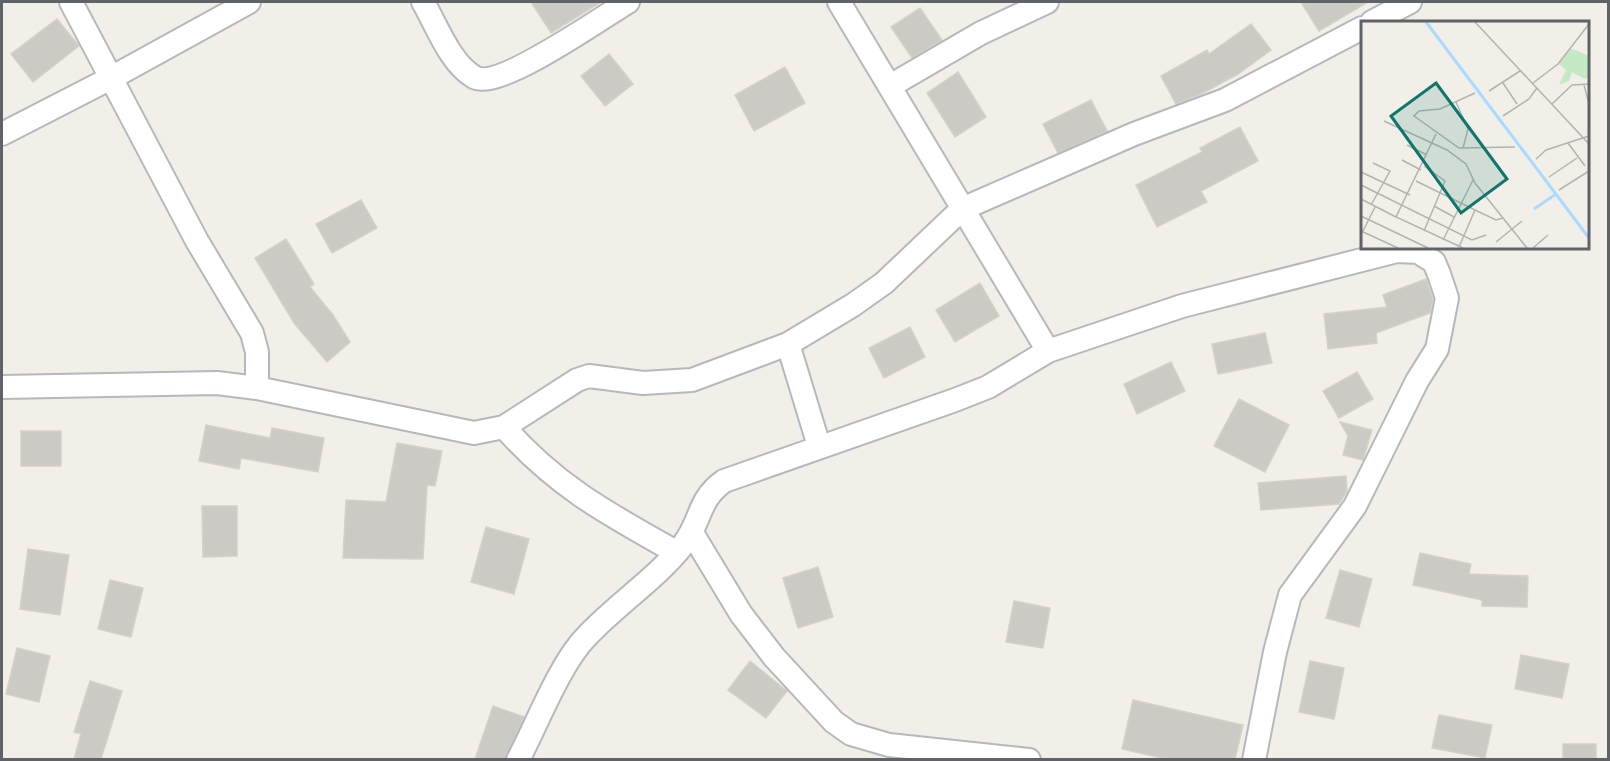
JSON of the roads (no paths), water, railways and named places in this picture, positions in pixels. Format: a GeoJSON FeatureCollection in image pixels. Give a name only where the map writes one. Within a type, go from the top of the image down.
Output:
{"type":"FeatureCollection","features":[{"type":"Feature","properties":{"kind":"street"},"geometry":{"type":"LineString","coordinates":[[71,2],[197,241],[252,333],[257,352],[257,388]]}},
{"type":"Feature","properties":{"kind":"street"},"geometry":{"type":"LineString","coordinates":[[2,134],[111,78],[249,2]]}},
{"type":"Feature","properties":{"kind":"street"},"geometry":{"type":"LineString","coordinates":[[423,2],[459,64],[477,78],[491,80],[513,72],[628,2]]}},
{"type":"Feature","properties":{"kind":"street"},"geometry":{"type":"LineString","coordinates":[[839,2],[1048,351]]}},
{"type":"Feature","properties":{"kind":"street"},"geometry":{"type":"LineString","coordinates":[[890,86],[981,33],[1047,2]]}},
{"type":"Feature","properties":{"kind":"street"},"geometry":{"type":"LineString","coordinates":[[1374,21],[1410,2]]}},
{"type":"Feature","properties":{"kind":"street"},"geometry":{"type":"LineString","coordinates":[[2,387],[217,383],[257,388],[474,433],[504,428],[577,380],[589,376],[643,383],[692,380],[788,344],[853,305],[884,283],[962,209],[1134,134],[1225,100],[1361,29]]}},
{"type":"Feature","properties":{"kind":"street"},"geometry":{"type":"LineString","coordinates":[[518,759],[570,655],[586,636],[650,581],[676,552],[692,533],[706,496],[724,481],[988,387],[1048,351],[1182,306],[1397,251],[1418,252],[1434,262],[1447,298],[1437,350],[1417,381],[1355,506],[1290,595],[1275,652],[1254,759]]}},
{"type":"Feature","properties":{"kind":"street"},"geometry":{"type":"LineString","coordinates":[[788,344],[819,446]]}},
{"type":"Feature","properties":{"kind":"street"},"geometry":{"type":"LineString","coordinates":[[504,428],[527,453],[592,505],[676,552]]}},
{"type":"Feature","properties":{"kind":"street"},"geometry":{"type":"LineString","coordinates":[[692,533],[741,614],[774,657],[834,722],[851,734],[889,745],[1029,759]]}}]}
